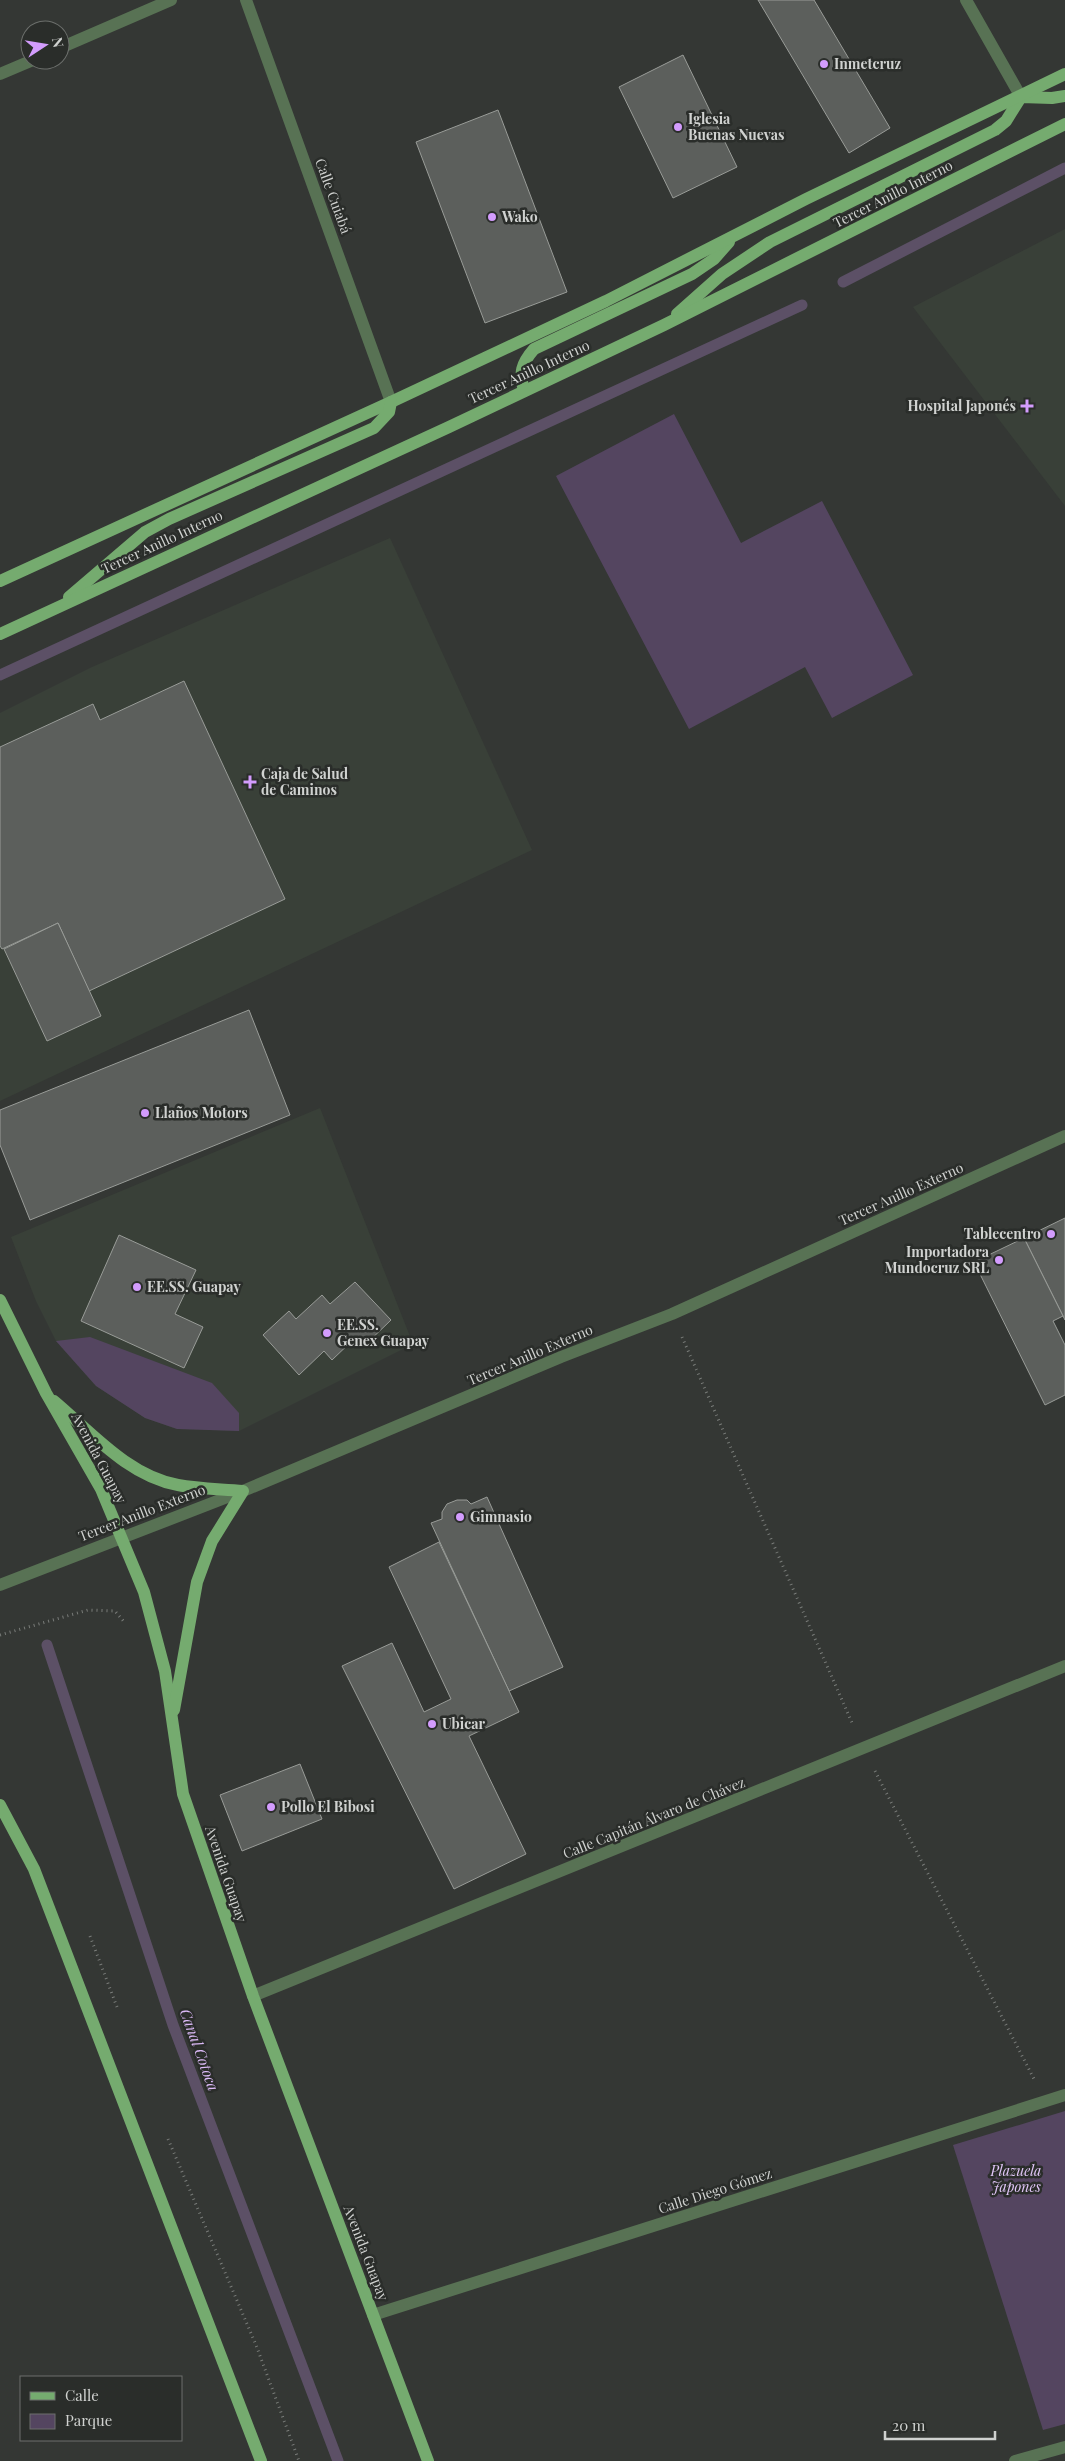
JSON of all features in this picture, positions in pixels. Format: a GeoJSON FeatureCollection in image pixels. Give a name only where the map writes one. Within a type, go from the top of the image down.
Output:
{"type":"FeatureCollection","features":[{"type":"Feature","properties":{"kind":"main road"},"geometry":{"type":"LineString","coordinates":[[0,581],[391,402],[606,301],[734,236],[1065,74]]}},
{"type":"Feature","properties":{"kind":"main road"},"geometry":{"type":"LineString","coordinates":[[1021,97],[1052,98],[1065,96]]}},
{"type":"Feature","properties":{"kind":"main road"},"geometry":{"type":"LineString","coordinates":[[664,325],[722,274],[770,242],[995,130],[1006,121],[1021,97]]}},
{"type":"Feature","properties":{"kind":"main road","name":"Tercer Anillo Interno"},"geometry":{"type":"LineString","coordinates":[[0,634],[664,325],[1065,124]]}},
{"type":"Feature","properties":{"kind":"main road"},"geometry":{"type":"LineString","coordinates":[[524,391],[520,376],[523,361],[534,349],[692,274],[714,259],[734,236]]}},
{"type":"Feature","properties":{"kind":"main road"},"geometry":{"type":"LineString","coordinates":[[56,608],[145,532],[374,428],[389,412],[391,402]]}},
{"type":"Feature","properties":{"kind":"main road","name":"Avenida Guapay"},"geometry":{"type":"LineString","coordinates":[[0,1300],[46,1393],[101,1489],[144,1592],[165,1671],[183,1794],[253,1996],[428,2461]]}},
{"type":"Feature","properties":{"kind":"main road"},"geometry":{"type":"LineString","coordinates":[[46,1393],[129,1465],[176,1485],[243,1491],[212,1541],[198,1582],[172,1720]]}},
{"type":"Feature","properties":{"kind":"main road"},"geometry":{"type":"LineString","coordinates":[[0,1805],[34,1869],[261,2461]]}},
{"type":"Feature","properties":{"kind":"street"},"geometry":{"type":"LineString","coordinates":[[70,44],[171,0]]}},
{"type":"Feature","properties":{"kind":"street","name":"Calle Cuiabá"},"geometry":{"type":"LineString","coordinates":[[246,0],[391,402]]}},
{"type":"Feature","properties":{"kind":"street"},"geometry":{"type":"LineString","coordinates":[[966,0],[1021,97]]}},
{"type":"Feature","properties":{"kind":"street"},"geometry":{"type":"LineString","coordinates":[[0,74],[20,66]]}},
{"type":"Feature","properties":{"kind":"street","name":"Tercer Anillo Externo"},"geometry":{"type":"LineString","coordinates":[[0,1585],[121,1536],[243,1491],[561,1357],[672,1314],[1065,1136]]}},
{"type":"Feature","properties":{"kind":"street","name":"Calle Capitán Álvaro de Chávez"},"geometry":{"type":"LineString","coordinates":[[253,1996],[1065,1666]]}},
{"type":"Feature","properties":{"kind":"street","name":"Calle Diego Gómez"},"geometry":{"type":"LineString","coordinates":[[373,2314],[1065,2095]]}},
{"type":"Feature","properties":{"kind":"street"},"geometry":{"type":"LineString","coordinates":[[1015,2461],[1065,2446]]}},
{"type":"Feature","properties":{"kind":"path"},"geometry":{"type":"LineString","coordinates":[[672,1314],[864,1749],[1046,2102]]}},
{"type":"Feature","properties":{"kind":"path"},"geometry":{"type":"LineString","coordinates":[[0,1635],[88,1610],[115,1611],[126,1625]]}},
{"type":"Feature","properties":{"kind":"shaded area","name":"Hospital Japonés"},"geometry":{"type":"Polygon","coordinates":[[[1065,229],[1065,506],[913,307],[1065,229]]]}},
{"type":"Feature","properties":{"kind":"shaded area","name":"Caja de Salud de Caminos"},"geometry":{"type":"Polygon","coordinates":[[[390,538],[532,850],[0,1101],[0,713],[92,667],[390,538]]]}},
{"type":"Feature","properties":{"kind":"shaded area"},"geometry":{"type":"Polygon","coordinates":[[[320,1108],[413,1344],[239,1431],[177,1429],[145,1418],[96,1386],[56,1341],[36,1301],[11,1237],[320,1108]]]}},
{"type":"Feature","properties":{"kind":"green space"},"geometry":{"type":"Polygon","coordinates":[[[674,414],[741,543],[822,501],[913,675],[832,718],[805,667],[689,729],[556,476],[674,414]]]}},
{"type":"Feature","properties":{"kind":"green space"},"geometry":{"type":"Polygon","coordinates":[[[90,1337],[212,1383],[239,1413],[239,1431],[177,1429],[145,1418],[96,1386],[56,1341],[90,1337]]]}},
{"type":"Feature","properties":{"kind":"green space","name":"Plazuela Japones"},"geometry":{"type":"Polygon","coordinates":[[[1065,2111],[1065,2424],[1043,2430],[953,2145],[1065,2111]]]}},
{"type":"Feature","properties":{"kind":"building","name":"Inmetcruz"},"geometry":{"type":"Polygon","coordinates":[[[758,0],[814,0],[890,128],[849,153],[758,0]]]}},
{"type":"Feature","properties":{"kind":"building","name":"Iglesia Buenas Nuevas"},"geometry":{"type":"Polygon","coordinates":[[[683,55],[737,167],[673,198],[619,87],[683,55]]]}},
{"type":"Feature","properties":{"kind":"building","name":"Wako"},"geometry":{"type":"Polygon","coordinates":[[[498,110],[567,292],[485,323],[416,142],[498,110]]]}},
{"type":"Feature","properties":{"kind":"building"},"geometry":{"type":"Polygon","coordinates":[[[184,681],[285,899],[89,991],[58,923],[2,949],[0,946],[0,747],[93,704],[100,720],[184,681]]]}},
{"type":"Feature","properties":{"kind":"building"},"geometry":{"type":"Polygon","coordinates":[[[58,923],[101,1016],[47,1041],[4,949],[58,923]]]}},
{"type":"Feature","properties":{"kind":"building","name":"Llaños Motors"},"geometry":{"type":"Polygon","coordinates":[[[249,1010],[290,1115],[30,1220],[0,1145],[0,1110],[249,1010]]]}},
{"type":"Feature","properties":{"kind":"building"},"geometry":{"type":"Polygon","coordinates":[[[1065,1218],[1065,1320],[1024,1238],[1065,1218]]]}},
{"type":"Feature","properties":{"kind":"building"},"geometry":{"type":"Polygon","coordinates":[[[119,1235],[196,1270],[175,1314],[203,1327],[184,1368],[81,1321],[119,1235]]]}},
{"type":"Feature","properties":{"kind":"building"},"geometry":{"type":"Polygon","coordinates":[[[1024,1238],[1063,1316],[1053,1321],[1065,1345],[1065,1395],[1045,1405],[974,1262],[1024,1238]]]}},
{"type":"Feature","properties":{"kind":"building"},"geometry":{"type":"Polygon","coordinates":[[[355,1282],[391,1320],[363,1347],[355,1338],[332,1360],[324,1351],[299,1375],[263,1335],[289,1311],[296,1319],[322,1295],[330,1304],[355,1282]]]}},
{"type":"Feature","properties":{"kind":"building"},"geometry":{"type":"Polygon","coordinates":[[[487,1497],[563,1667],[509,1691],[431,1523],[442,1519],[442,1512],[447,1504],[457,1500],[467,1500],[471,1504],[487,1497]]]}},
{"type":"Feature","properties":{"kind":"building","name":"Ubicar"},"geometry":{"type":"Polygon","coordinates":[[[439,1542],[519,1712],[469,1736],[526,1854],[454,1889],[342,1666],[392,1643],[424,1712],[451,1699],[389,1567],[439,1542]]]}},
{"type":"Feature","properties":{"kind":"building","name":"Pollo El Bibosi"},"geometry":{"type":"Polygon","coordinates":[[[300,1764],[322,1819],[242,1851],[220,1795],[300,1764]]]}},
{"type":"Feature","properties":{"kind":"waterway"},"geometry":{"type":"LineString","coordinates":[[843,282],[1065,168]]}},
{"type":"Feature","properties":{"kind":"waterway"},"geometry":{"type":"LineString","coordinates":[[0,675],[802,305]]}},
{"type":"Feature","properties":{"kind":"waterway","name":"Canal Cotoca"},"geometry":{"type":"LineString","coordinates":[[47,1645],[173,2025],[338,2461]]}},
{"type":"Feature","properties":{"kind":"place","name":"Inmetcruz"},"geometry":{"type":"Point","coordinates":[824,64]}},
{"type":"Feature","properties":{"kind":"place","name":"Iglesia Buenas Nuevas"},"geometry":{"type":"Point","coordinates":[678,127]}},
{"type":"Feature","properties":{"kind":"place","name":"Wako"},"geometry":{"type":"Point","coordinates":[492,217]}},
{"type":"Feature","properties":{"kind":"place","name":"Hospital Japonés"},"geometry":{"type":"Point","coordinates":[1027,406]}},
{"type":"Feature","properties":{"kind":"place","name":"Caja de Salud de Caminos"},"geometry":{"type":"Point","coordinates":[250,782]}},
{"type":"Feature","properties":{"kind":"place","name":"Llaños Motors"},"geometry":{"type":"Point","coordinates":[145,1113]}},
{"type":"Feature","properties":{"kind":"place","name":"Tablecentro"},"geometry":{"type":"Point","coordinates":[1051,1234]}},
{"type":"Feature","properties":{"kind":"place","name":"Importadora Mundocruz SRL"},"geometry":{"type":"Point","coordinates":[999,1260]}},
{"type":"Feature","properties":{"kind":"place","name":"EE.SS. Guapay"},"geometry":{"type":"Point","coordinates":[137,1287]}},
{"type":"Feature","properties":{"kind":"place","name":"EE.SS. Genex Guapay"},"geometry":{"type":"Point","coordinates":[327,1333]}},
{"type":"Feature","properties":{"kind":"place","name":"Gimnasio"},"geometry":{"type":"Point","coordinates":[460,1517]}},
{"type":"Feature","properties":{"kind":"place","name":"Ubicar"},"geometry":{"type":"Point","coordinates":[432,1724]}},
{"type":"Feature","properties":{"kind":"place","name":"Pollo El Bibosi"},"geometry":{"type":"Point","coordinates":[271,1807]}}]}
